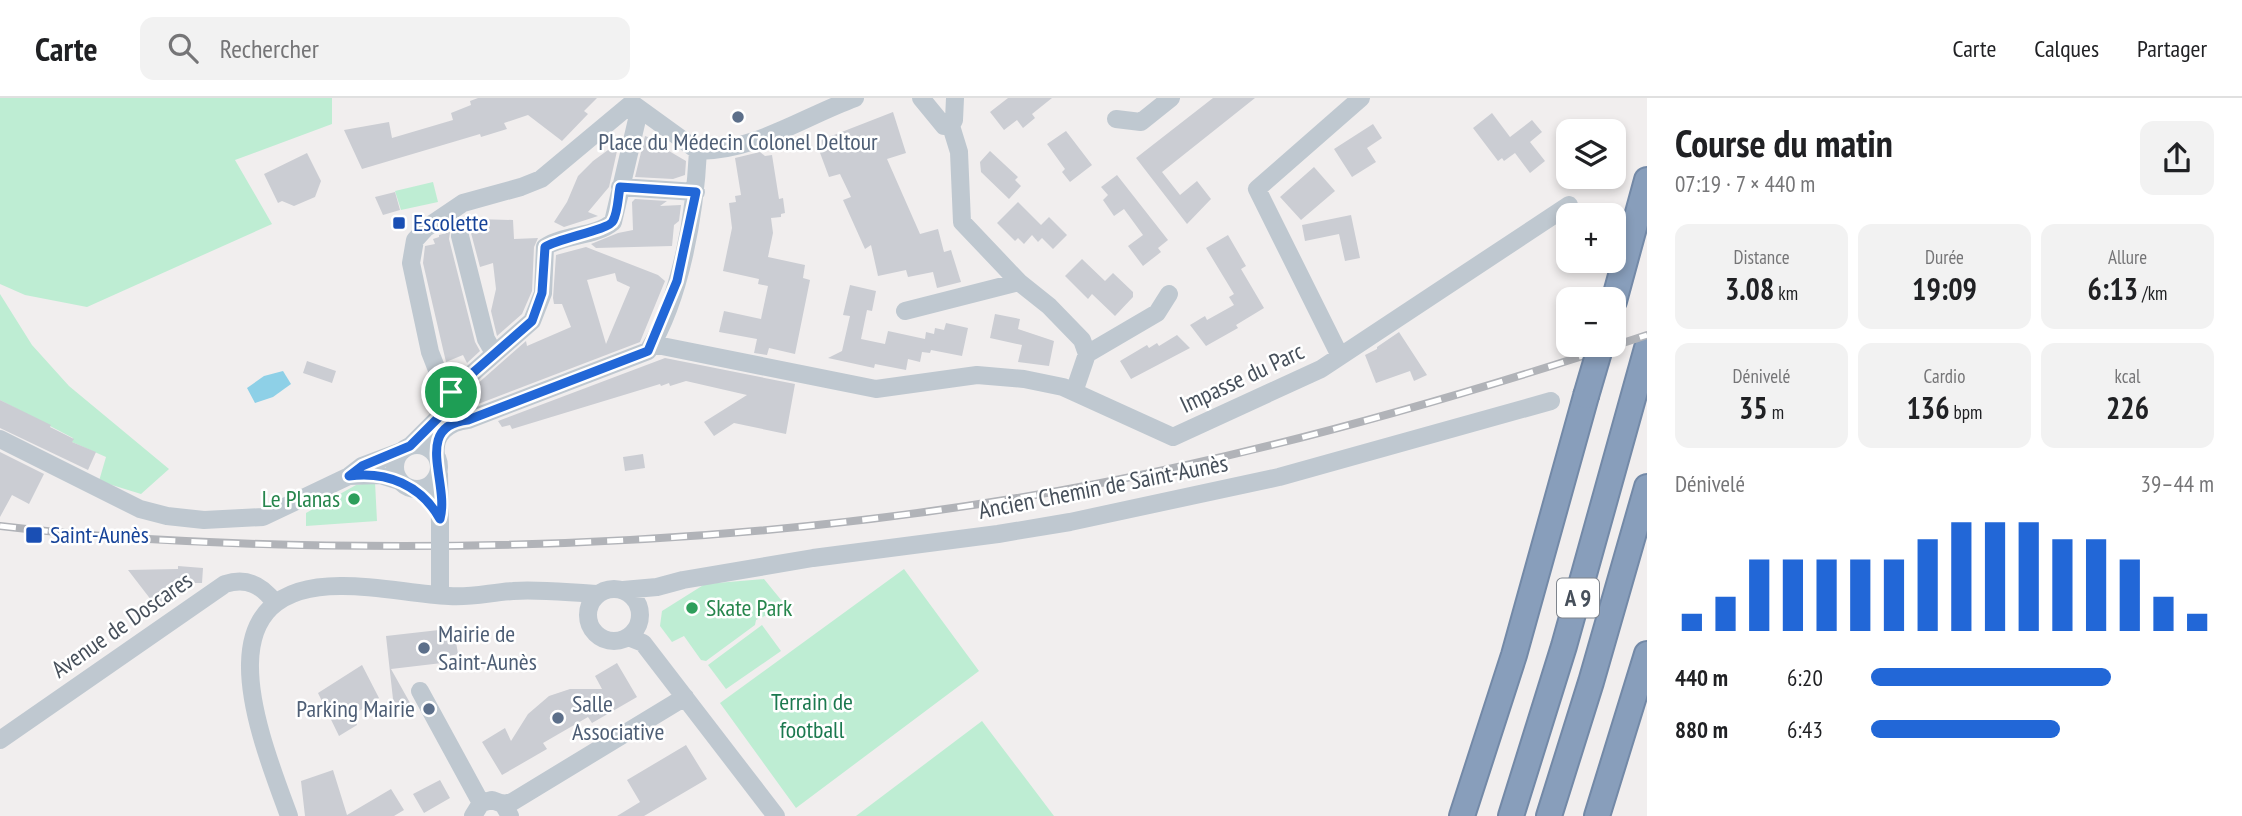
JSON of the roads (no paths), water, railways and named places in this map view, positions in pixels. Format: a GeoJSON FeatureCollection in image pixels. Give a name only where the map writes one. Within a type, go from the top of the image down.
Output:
{"type":"FeatureCollection","features":[{"type":"Feature","properties":{"kind":"highway"},"geometry":{"type":"LineString","coordinates":[[1618,287],[1647,180]]}},
{"type":"Feature","properties":{"kind":"highway","name":"A 9"},"geometry":{"type":"LineString","coordinates":[[1511,816],[1564,646],[1647,348]]}},
{"type":"Feature","properties":{"kind":"highway"},"geometry":{"type":"LineString","coordinates":[[1462,816],[1514,655],[1597,357]]}},
{"type":"Feature","properties":{"kind":"highway","name":"A 9"},"geometry":{"type":"LineString","coordinates":[[1549,816],[1647,487]]}},
{"type":"Feature","properties":{"kind":"highway"},"geometry":{"type":"LineString","coordinates":[[1597,816],[1647,654]]}},
{"type":"Feature","properties":{"kind":"street"},"geometry":{"type":"LineString","coordinates":[[633,104],[698,151],[722,150],[773,135],[855,98]]}},
{"type":"Feature","properties":{"kind":"street"},"geometry":{"type":"LineString","coordinates":[[921,98],[944,126],[951,126]]}},
{"type":"Feature","properties":{"kind":"street"},"geometry":{"type":"LineString","coordinates":[[955,98],[954,120],[951,126],[960,152],[962,222],[1019,282],[1049,306],[1082,340],[1087,354],[1074,392]]}},
{"type":"Feature","properties":{"kind":"street"},"geometry":{"type":"LineString","coordinates":[[1116,119],[1141,122],[1171,98]]}},
{"type":"Feature","properties":{"kind":"street"},"geometry":{"type":"LineString","coordinates":[[1340,356],[1257,189],[1361,98]]}},
{"type":"Feature","properties":{"kind":"street"},"geometry":{"type":"LineString","coordinates":[[407,485],[395,465],[406,448],[494,354],[532,321],[542,293],[545,247],[557,239],[606,228],[613,222],[633,104]]}},
{"type":"Feature","properties":{"kind":"street"},"geometry":{"type":"LineString","coordinates":[[468,420],[437,370],[411,263],[415,240],[426,228],[463,203],[521,187],[541,178],[633,104]]}},
{"type":"Feature","properties":{"kind":"street"},"geometry":{"type":"LineString","coordinates":[[440,595],[442,496],[436,440],[449,425],[643,354],[652,344],[677,281],[696,192],[698,151]]}},
{"type":"Feature","properties":{"kind":"street"},"geometry":{"type":"LineString","coordinates":[[620,187],[696,192]]}},
{"type":"Feature","properties":{"kind":"street","name":"Impasse du Parc"},"geometry":{"type":"LineString","coordinates":[[652,344],[876,389],[977,375],[1024,379],[1074,392],[1173,437],[1321,369],[1556,214]]}},
{"type":"Feature","properties":{"kind":"street"},"geometry":{"type":"LineString","coordinates":[[460,236],[486,339],[494,354]]}},
{"type":"Feature","properties":{"kind":"street"},"geometry":{"type":"LineString","coordinates":[[905,311],[1019,282]]}},
{"type":"Feature","properties":{"kind":"street"},"geometry":{"type":"LineString","coordinates":[[1087,354],[1157,313],[1169,294]]}},
{"type":"Feature","properties":{"kind":"street","name":"Ancien Chemin de Saint-Aunès"},"geometry":{"type":"LineString","coordinates":[[623,590],[657,587],[683,580],[813,558],[1070,522],[1279,477],[1551,401]]}},
{"type":"Feature","properties":{"kind":"street"},"geometry":{"type":"LineString","coordinates":[[0,439],[140,509],[184,519],[239,520],[264,517],[349,476],[362,466],[406,448],[424,446],[436,455]]}},
{"type":"Feature","properties":{"kind":"street"},"geometry":{"type":"LineString","coordinates":[[407,485],[430,486],[439,474]]}},
{"type":"Feature","properties":{"kind":"street"},"geometry":{"type":"LineString","coordinates":[[349,476],[380,475],[407,485],[431,503],[440,521]]}},
{"type":"Feature","properties":{"kind":"street","name":"Avenue de Doscares"},"geometry":{"type":"LineString","coordinates":[[0,740],[225,584],[243,580],[252,582],[275,603]]}},
{"type":"Feature","properties":{"kind":"street"},"geometry":{"type":"LineString","coordinates":[[289,816],[257,718],[248,671],[254,633],[259,621],[275,603],[300,591],[343,586],[469,596],[514,591],[569,593],[593,601]]}},
{"type":"Feature","properties":{"kind":"street"},"geometry":{"type":"LineString","coordinates":[[635,640],[640,612],[657,587]]}},
{"type":"Feature","properties":{"kind":"street"},"geometry":{"type":"LineString","coordinates":[[640,612],[631,594],[623,590],[606,590],[593,601],[591,626],[597,634],[612,640],[635,640],[688,701],[776,816]]}},
{"type":"Feature","properties":{"kind":"street"},"geometry":{"type":"LineString","coordinates":[[420,691],[477,810],[492,800],[509,812],[515,800],[688,701]]}},
{"type":"Feature","properties":{"kind":"water"},"geometry":{"type":"Polygon","coordinates":[[[283,371],[291,384],[273,397],[255,403],[247,388],[264,376],[283,371]]]}},
{"type":"Feature","properties":{"kind":"railway"},"geometry":{"type":"LineString","coordinates":[[0,526],[201,542],[402,546],[597,542],[793,528],[890,517],[1083,486],[1297,439],[1414,407],[1647,335]]}},
{"type":"Feature","properties":{"kind":"place","name":"Place du Médecin Colonel Deltour"},"geometry":{"type":"Point","coordinates":[738,117]}},
{"type":"Feature","properties":{"kind":"place","name":"Escolette"},"geometry":{"type":"Point","coordinates":[399,223]}},
{"type":"Feature","properties":{"kind":"place","name":"Le Planas"},"geometry":{"type":"Point","coordinates":[354,499]}},
{"type":"Feature","properties":{"kind":"place","name":"Saint-Aunès"},"geometry":{"type":"Point","coordinates":[34,535]}},
{"type":"Feature","properties":{"kind":"place","name":"Skate Park"},"geometry":{"type":"Point","coordinates":[692,608]}},
{"type":"Feature","properties":{"kind":"place","name":"Mairie de Saint-Aunès"},"geometry":{"type":"Point","coordinates":[424,648]}},
{"type":"Feature","properties":{"kind":"place","name":"Parking Mairie"},"geometry":{"type":"Point","coordinates":[429,709]}},
{"type":"Feature","properties":{"kind":"place","name":"Salle Associative"},"geometry":{"type":"Point","coordinates":[558,718]}},
{"type":"Feature","properties":{"kind":"park label","name":"Terrain de football"},"geometry":{"type":"Point","coordinates":[812,716]}}]}
